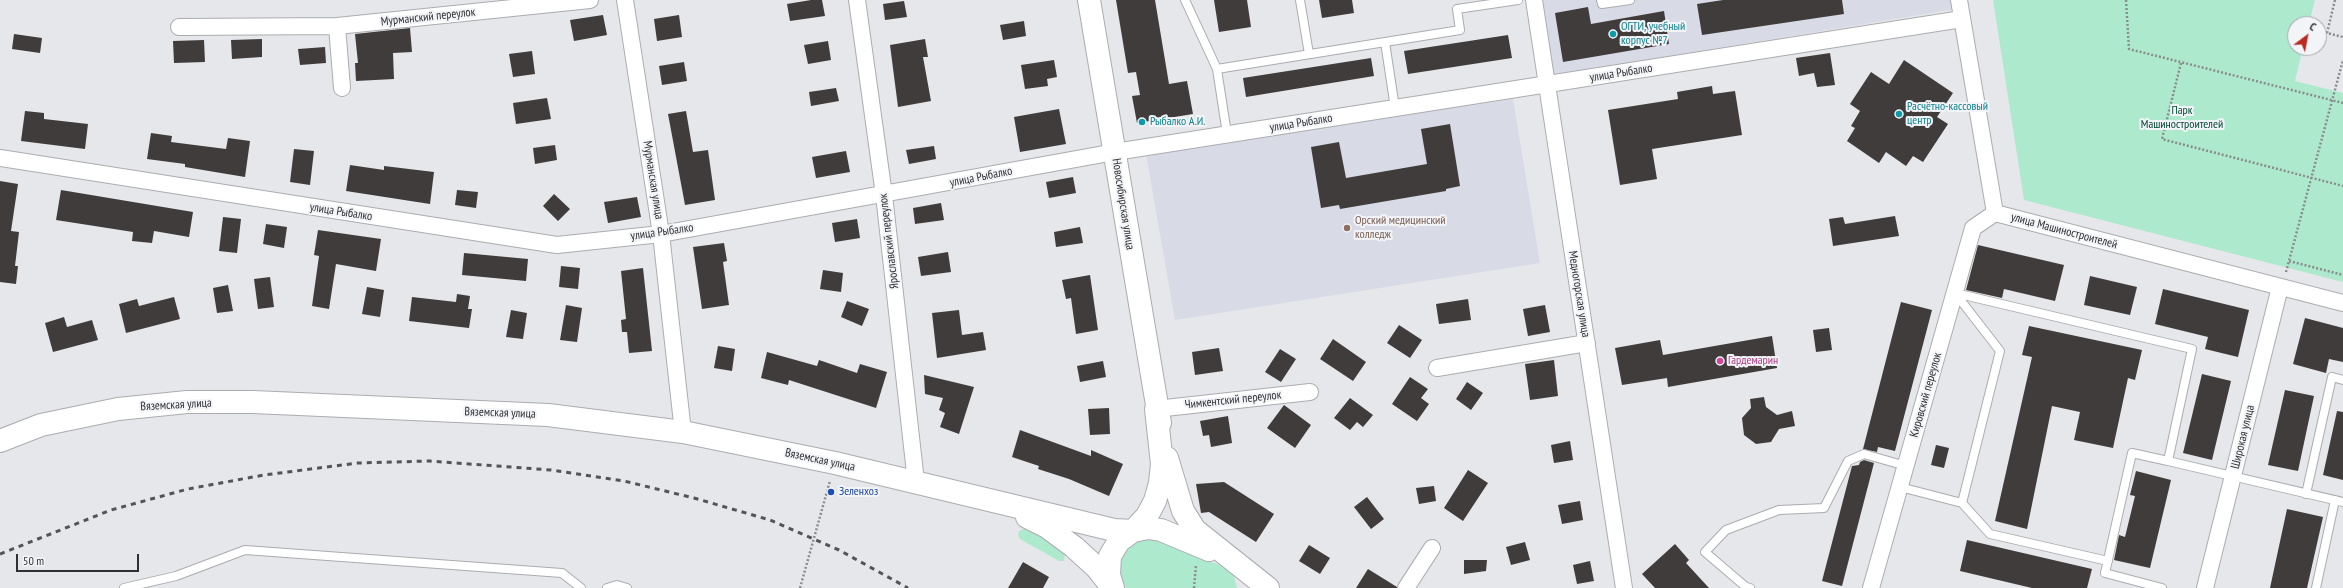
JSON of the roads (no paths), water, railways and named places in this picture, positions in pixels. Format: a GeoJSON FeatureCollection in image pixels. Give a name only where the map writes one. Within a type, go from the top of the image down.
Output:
{"type":"FeatureCollection","features":[{"type":"Feature","properties":{"kind":"main road","name":"Новосибирская улица"},"geometry":{"type":"LineString","coordinates":[[1089,0],[1156,409]]}},
{"type":"Feature","properties":{"kind":"main road","name":"Вяземская улица"},"geometry":{"type":"LineString","coordinates":[[0,441],[41,425],[118,409],[187,402],[253,402],[548,415],[683,432],[835,463],[995,502]]}},
{"type":"Feature","properties":{"kind":"main road"},"geometry":{"type":"LineString","coordinates":[[1113,588],[1108,575],[1110,556],[1118,541],[1133,531],[1148,516],[1155,501],[1160,483],[1162,464],[1156,409]]}},
{"type":"Feature","properties":{"kind":"main road"},"geometry":{"type":"LineString","coordinates":[[1156,409],[1172,478],[1187,519],[1203,538],[1268,588]]}},
{"type":"Feature","properties":{"kind":"main road"},"geometry":{"type":"LineString","coordinates":[[995,502],[1114,530],[1133,531],[1148,528],[1161,530],[1232,561],[1241,571],[1246,588]]}},
{"type":"Feature","properties":{"kind":"main road"},"geometry":{"type":"LineString","coordinates":[[995,502],[1047,527],[1062,537],[1096,567],[1113,588]]}},
{"type":"Feature","properties":{"kind":"street","name":"Мурманский переулок"},"geometry":{"type":"LineString","coordinates":[[179,27],[337,26],[590,0]]}},
{"type":"Feature","properties":{"kind":"street","name":"Мурманская улица"},"geometry":{"type":"LineString","coordinates":[[625,0],[661,234],[683,432]]}},
{"type":"Feature","properties":{"kind":"street","name":"Ярославский переулок"},"geometry":{"type":"LineString","coordinates":[[857,0],[884,195],[916,482]]}},
{"type":"Feature","properties":{"kind":"street","name":"Медногорская улица"},"geometry":{"type":"LineString","coordinates":[[1534,0],[1624,588]]}},
{"type":"Feature","properties":{"kind":"street","name":"улица Машиностроителей"},"geometry":{"type":"LineString","coordinates":[[1959,0],[1995,213],[2343,303]]}},
{"type":"Feature","properties":{"kind":"street","name":"улица Рыбалко"},"geometry":{"type":"LineString","coordinates":[[0,158],[557,245],[661,234],[884,195],[1115,152],[1962,19]]}},
{"type":"Feature","properties":{"kind":"street"},"geometry":{"type":"LineString","coordinates":[[337,26],[342,88]]}},
{"type":"Feature","properties":{"kind":"street","name":"Кировский переулок"},"geometry":{"type":"LineString","coordinates":[[1871,588],[1973,228],[1995,213]]}},
{"type":"Feature","properties":{"kind":"street","name":"Широкая улица"},"geometry":{"type":"LineString","coordinates":[[2206,588],[2280,287]]}},
{"type":"Feature","properties":{"kind":"street"},"geometry":{"type":"LineString","coordinates":[[1437,368],[1587,343]]}},
{"type":"Feature","properties":{"kind":"street","name":"Чимкентский переулок"},"geometry":{"type":"LineString","coordinates":[[1156,409],[1310,392]]}},
{"type":"Feature","properties":{"kind":"street"},"geometry":{"type":"LineString","coordinates":[[1406,588],[1432,548]]}},
{"type":"Feature","properties":{"kind":"lane"},"geometry":{"type":"LineString","coordinates":[[1185,0],[1217,68],[1227,134]]}},
{"type":"Feature","properties":{"kind":"lane"},"geometry":{"type":"LineString","coordinates":[[1300,0],[1309,54]]}},
{"type":"Feature","properties":{"kind":"lane"},"geometry":{"type":"LineString","coordinates":[[1217,68],[1460,30],[1457,9],[1518,0]]}},
{"type":"Feature","properties":{"kind":"lane"},"geometry":{"type":"LineString","coordinates":[[1602,0],[1602,4],[1630,0]]}},
{"type":"Feature","properties":{"kind":"lane"},"geometry":{"type":"LineString","coordinates":[[1385,42],[1395,108]]}},
{"type":"Feature","properties":{"kind":"lane"},"geometry":{"type":"LineString","coordinates":[[1955,293],[2192,349],[2168,461]]}},
{"type":"Feature","properties":{"kind":"lane"},"geometry":{"type":"LineString","coordinates":[[1955,293],[2000,350],[1962,503]]}},
{"type":"Feature","properties":{"kind":"lane"},"geometry":{"type":"LineString","coordinates":[[2306,494],[2332,377],[2343,380]]}},
{"type":"Feature","properties":{"kind":"lane"},"geometry":{"type":"LineString","coordinates":[[2162,588],[2130,584],[2105,574],[2132,453],[2339,501],[2316,588]]}},
{"type":"Feature","properties":{"kind":"lane"},"geometry":{"type":"LineString","coordinates":[[1750,588],[1746,587],[1705,552],[1726,530],[1779,510],[1824,508],[1848,461],[1864,454],[1906,466]]}},
{"type":"Feature","properties":{"kind":"lane"},"geometry":{"type":"LineString","coordinates":[[1900,487],[1962,503],[1990,534],[2108,561]]}},
{"type":"Feature","properties":{"kind":"lane"},"geometry":{"type":"LineString","coordinates":[[124,588],[176,576],[245,550],[562,573],[581,588]]}},
{"type":"Feature","properties":{"kind":"lane"},"geometry":{"type":"LineString","coordinates":[[607,588],[618,585],[627,588]]}},
{"type":"Feature","properties":{"kind":"railway"},"geometry":{"type":"LineString","coordinates":[[0,554],[111,510],[188,489],[264,475],[358,463],[429,461],[551,470],[624,481],[694,498],[770,520],[839,550],[908,588]]}},
{"type":"Feature","properties":{"kind":"place","name":"ОГТИ, учебный корпус №7"},"geometry":{"type":"Point","coordinates":[1613,34]}},
{"type":"Feature","properties":{"kind":"place","name":"Расчётно-кассовый центр"},"geometry":{"type":"Point","coordinates":[1899,114]}},
{"type":"Feature","properties":{"kind":"place","name":"Рыбалко А.И."},"geometry":{"type":"Point","coordinates":[1142,122]}},
{"type":"Feature","properties":{"kind":"place","name":"Орский медицинский колледж"},"geometry":{"type":"Point","coordinates":[1347,228]}},
{"type":"Feature","properties":{"kind":"place","name":"Гардемарин"},"geometry":{"type":"Point","coordinates":[1720,361]}},
{"type":"Feature","properties":{"kind":"place","name":"Зеленхоз"},"geometry":{"type":"Point","coordinates":[831,492]}},
{"type":"Feature","properties":{"kind":"park label","name":"Парк Машиностроителей"},"geometry":{"type":"Point","coordinates":[2182,118]}}]}
